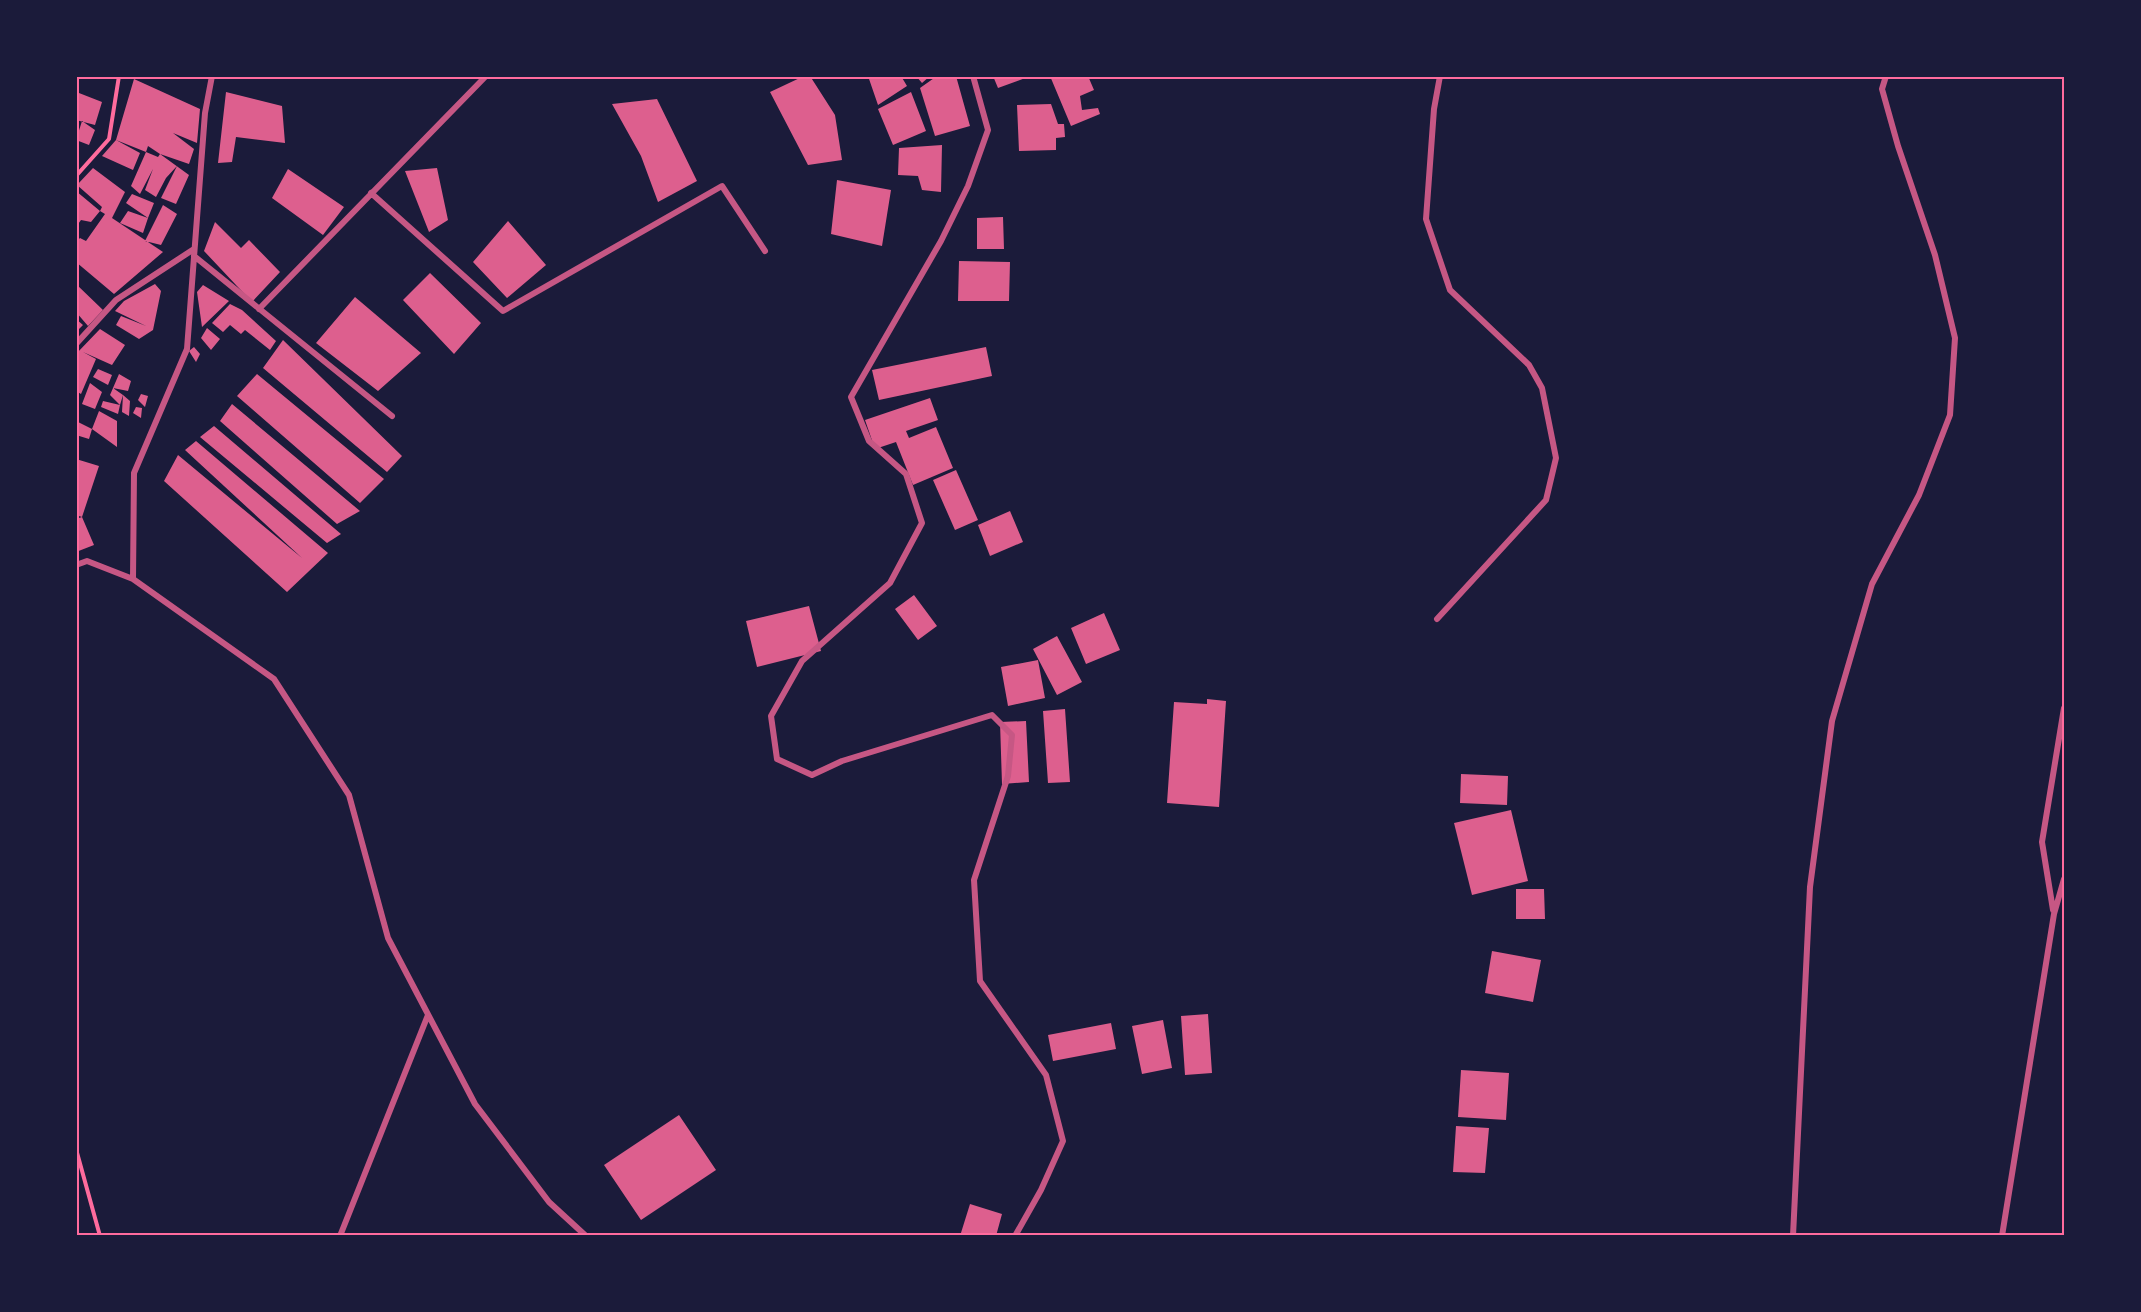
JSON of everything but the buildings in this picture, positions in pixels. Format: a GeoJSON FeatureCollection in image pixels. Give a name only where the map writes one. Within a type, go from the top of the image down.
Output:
{"type":"FeatureCollection","features":[{"type":"Feature","properties":{"kind":"street"},"geometry":{"type":"LineString","coordinates":[[133,579],[134,473],[187,349],[205,113],[212,76]]}},
{"type":"Feature","properties":{"kind":"street"},"geometry":{"type":"LineString","coordinates":[[259,309],[486,76]]}},
{"type":"Feature","properties":{"kind":"street"},"geometry":{"type":"LineString","coordinates":[[973,76],[988,130],[968,186],[941,241],[850,397],[869,441],[906,474],[922,524],[890,583],[802,661],[771,716],[777,759],[812,774],[842,761],[992,715],[1012,735],[1008,776],[974,880],[980,981],[1046,1075],[1063,1141],[1041,1190],[1015,1236]]}},
{"type":"Feature","properties":{"kind":"street"},"geometry":{"type":"LineString","coordinates":[[1437,619],[1546,500],[1556,458],[1542,388],[1529,365],[1450,290],[1426,219],[1434,109],[1440,76]]}},
{"type":"Feature","properties":{"kind":"street"},"geometry":{"type":"LineString","coordinates":[[1793,1236],[1810,887],[1832,721],[1872,584],[1919,495],[1950,415],[1955,338],[1935,255],[1882,89],[1886,76]]}},
{"type":"Feature","properties":{"kind":"street"},"geometry":{"type":"LineString","coordinates":[[371,193],[504,311],[722,186],[765,251]]}},
{"type":"Feature","properties":{"kind":"street"},"geometry":{"type":"LineString","coordinates":[[194,252],[259,309],[392,416]]}},
{"type":"Feature","properties":{"kind":"street"},"geometry":{"type":"LineString","coordinates":[[76,344],[116,300],[194,252]]}},
{"type":"Feature","properties":{"kind":"street"},"geometry":{"type":"LineString","coordinates":[[76,565],[87,561],[133,579],[274,679],[349,795],[388,938],[475,1104],[549,1202],[586,1236]]}},
{"type":"Feature","properties":{"kind":"street"},"geometry":{"type":"LineString","coordinates":[[2054,914],[2042,842],[2064,708]]}},
{"type":"Feature","properties":{"kind":"street"},"geometry":{"type":"LineString","coordinates":[[2002,1236],[2054,914],[2064,879]]}},
{"type":"Feature","properties":{"kind":"street"},"geometry":{"type":"LineString","coordinates":[[340,1236],[428,1015]]}},
{"type":"Feature","properties":{"kind":"path"},"geometry":{"type":"LineString","coordinates":[[76,176],[109,139],[119,76]]}},
{"type":"Feature","properties":{"kind":"path"},"geometry":{"type":"LineString","coordinates":[[76,1149],[100,1236]]}}]}
